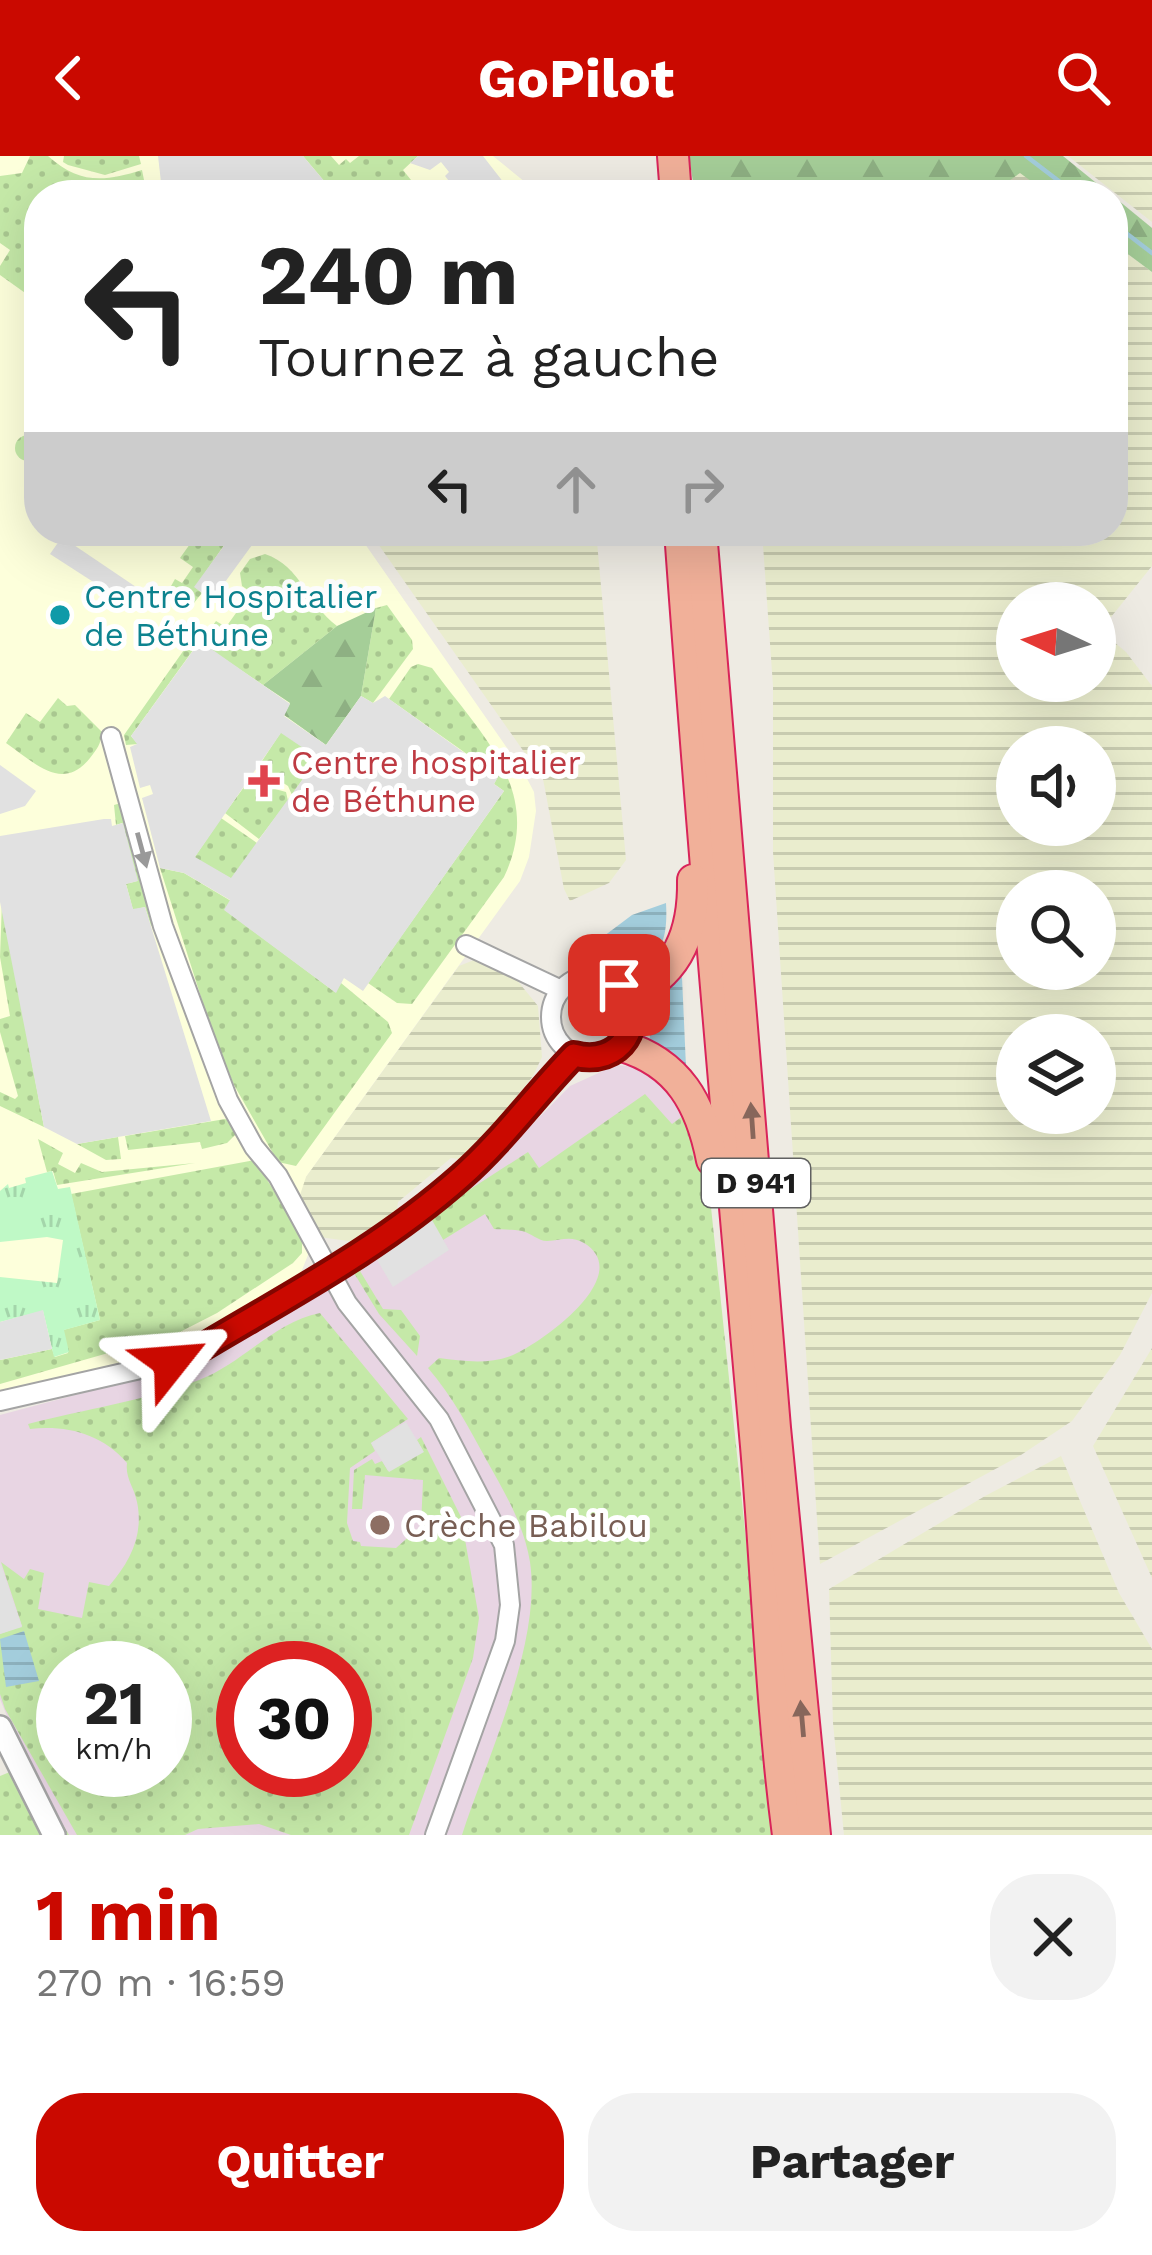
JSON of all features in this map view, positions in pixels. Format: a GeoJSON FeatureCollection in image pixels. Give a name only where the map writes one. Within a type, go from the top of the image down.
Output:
{"type":"FeatureCollection","features":[{"type":"Feature","properties":{"kind":"highway","name":"D 941"},"geometry":{"type":"LineString","coordinates":[[681,546],[777,1749],[788,1835]]}},
{"type":"Feature","properties":{"kind":"highway","name":"D 941"},"geometry":{"type":"LineString","coordinates":[[702,546],[775,1428],[814,1835]]}},
{"type":"Feature","properties":{"kind":"highway"},"geometry":{"type":"LineString","coordinates":[[627,995],[666,975],[682,950],[693,905],[691,811],[696,760]]}},
{"type":"Feature","properties":{"kind":"highway"},"geometry":{"type":"LineString","coordinates":[[622,1046],[643,1052],[674,1072],[705,1124],[726,1282],[744,1335]]}},
{"type":"Feature","properties":{"kind":"street"},"geometry":{"type":"LineString","coordinates":[[111,737],[163,926],[207,1051],[254,1148],[278,1176],[347,1303],[439,1419],[504,1545],[509,1605],[505,1641],[435,1835]]}},
{"type":"Feature","properties":{"kind":"street"},"geometry":{"type":"LineString","coordinates":[[466,945],[561,990]]}},
{"type":"Feature","properties":{"kind":"street"},"geometry":{"type":"LineString","coordinates":[[528,976],[552,1008],[556,1037],[540,1089]]}},
{"type":"Feature","properties":{"kind":"street"},"geometry":{"type":"LineString","coordinates":[[552,1008],[571,981],[595,976],[619,985],[627,995],[633,1022],[622,1046],[599,1058],[574,1055],[556,1037]]}},
{"type":"Feature","properties":{"kind":"street"},"geometry":{"type":"LineString","coordinates":[[0,1401],[171,1362],[332,1273],[460,1178],[509,1131],[540,1089],[574,1055]]}},
{"type":"Feature","properties":{"kind":"street"},"geometry":{"type":"LineString","coordinates":[[0,1727],[54,1835]]}},
{"type":"Feature","properties":{"kind":"shaded area","name":"Centre hospitalier de Béthune"},"geometry":{"type":"Polygon","coordinates":[[[0,156],[493,156],[523,180],[24,180],[24,546],[366,546],[523,771],[534,792],[536,811],[520,881],[306,1177],[308,1255],[300,1275],[172,1352],[0,1395],[0,156]]]}},
{"type":"Feature","properties":{"kind":"shaded area"},"geometry":{"type":"Polygon","coordinates":[[[158,156],[303,156],[323,180],[161,180],[158,156]]]}},
{"type":"Feature","properties":{"kind":"shaded area"},"geometry":{"type":"Polygon","coordinates":[[[418,156],[483,156],[502,180],[448,180],[449,172],[441,162],[430,170],[410,163],[418,156]]]}},
{"type":"Feature","properties":{"kind":"shaded area"},"geometry":{"type":"Polygon","coordinates":[[[1068,156],[1152,156],[1152,222],[1128,203],[1128,180],[1099,180],[1068,156]]]}},
{"type":"Feature","properties":{"kind":"shaded area"},"geometry":{"type":"Polygon","coordinates":[[[1128,254],[1152,272],[1152,566],[1116,611],[1116,582],[996,582],[996,702],[1116,702],[1116,644],[1152,686],[1152,1293],[1120,1355],[1072,1421],[1021,1455],[820,1564],[773,852],[773,686],[763,546],[1128,546],[1128,254]]]}},
{"type":"Feature","properties":{"kind":"shaded area"},"geometry":{"type":"Polygon","coordinates":[[[56,546],[75,546],[139,589],[129,605],[50,554],[56,546]]]}},
{"type":"Feature","properties":{"kind":"shaded area"},"geometry":{"type":"Polygon","coordinates":[[[224,546],[251,546],[212,600],[194,587],[224,546]]]}},
{"type":"Feature","properties":{"kind":"shaded area"},"geometry":{"type":"Polygon","coordinates":[[[380,546],[597,546],[626,860],[609,883],[570,901],[543,779],[380,546]]]}},
{"type":"Feature","properties":{"kind":"shaded area"},"geometry":{"type":"Polygon","coordinates":[[[200,641],[290,704],[284,716],[326,745],[361,696],[373,703],[385,696],[498,777],[494,784],[504,791],[363,991],[344,978],[336,993],[224,910],[230,900],[184,873],[160,868],[142,798],[153,794],[150,785],[140,788],[130,747],[137,744],[131,736],[200,641]],[[281,733],[195,857],[231,878],[318,758],[281,733]]]}},
{"type":"Feature","properties":{"kind":"shaded area"},"geometry":{"type":"Polygon","coordinates":[[[0,765],[36,791],[25,806],[0,814],[0,765]]]}},
{"type":"Feature","properties":{"kind":"shaded area"},"geometry":{"type":"Polygon","coordinates":[[[111,819],[112,826],[123,823],[138,881],[126,884],[133,909],[145,907],[211,1121],[77,1144],[44,1127],[0,902],[0,836],[111,819]]]}},
{"type":"Feature","properties":{"kind":"shaded area"},"geometry":{"type":"Polygon","coordinates":[[[474,960],[516,979],[538,1006],[542,1057],[533,1076],[466,1160],[451,1158],[398,1202],[396,1216],[356,1242],[319,1237],[299,1198],[306,1177],[459,966],[474,960]]]}},
{"type":"Feature","properties":{"kind":"shaded area"},"geometry":{"type":"Polygon","coordinates":[[[616,1065],[638,1067],[658,1077],[689,1114],[768,1835],[69,1835],[46,1797],[192,1797],[192,1641],[36,1641],[36,1780],[0,1699],[0,1415],[192,1364],[351,1269],[472,1186],[570,1086],[616,1065]]]}},
{"type":"Feature","properties":{"kind":"shaded area"},"geometry":{"type":"Polygon","coordinates":[[[432,1220],[449,1250],[393,1287],[376,1258],[432,1220]]]}},
{"type":"Feature","properties":{"kind":"shaded area"},"geometry":{"type":"Polygon","coordinates":[[[43,1310],[52,1349],[0,1360],[0,1322],[43,1310]]]}},
{"type":"Feature","properties":{"kind":"shaded area"},"geometry":{"type":"Polygon","coordinates":[[[1152,1348],[1152,1578],[1093,1446],[1152,1348]]]}},
{"type":"Feature","properties":{"kind":"shaded area"},"geometry":{"type":"Polygon","coordinates":[[[406,1422],[424,1452],[389,1472],[371,1443],[406,1422]]]}},
{"type":"Feature","properties":{"kind":"shaded area"},"geometry":{"type":"Polygon","coordinates":[[[1061,1456],[1119,1593],[1152,1649],[1152,1835],[844,1835],[833,1723],[829,1589],[1061,1456]]]}},
{"type":"Feature","properties":{"kind":"shaded area"},"geometry":{"type":"Polygon","coordinates":[[[0,1562],[22,1627],[0,1634],[0,1562]]]}},
{"type":"Feature","properties":{"kind":"green space"},"geometry":{"type":"Polygon","coordinates":[[[30,156],[48,156],[81,176],[116,177],[142,170],[144,180],[24,180],[24,292],[0,275],[10,250],[0,243],[0,176],[22,173],[30,156]]]}},
{"type":"Feature","properties":{"kind":"green space"},"geometry":{"type":"Polygon","coordinates":[[[64,156],[139,156],[141,164],[105,175],[68,165],[64,156]]]}},
{"type":"Feature","properties":{"kind":"green space"},"geometry":{"type":"Polygon","coordinates":[[[303,156],[331,156],[339,165],[359,156],[418,156],[403,170],[411,180],[323,180],[303,156]]]}},
{"type":"Feature","properties":{"kind":"green space"},"geometry":{"type":"Polygon","coordinates":[[[689,156],[1063,156],[1093,180],[1030,180],[1020,173],[1010,180],[693,180],[689,156]]]}},
{"type":"Feature","properties":{"kind":"green space"},"geometry":{"type":"Polygon","coordinates":[[[1128,208],[1152,228],[1152,272],[1128,254],[1128,208]]]}},
{"type":"Feature","properties":{"kind":"green space"},"geometry":{"type":"Polygon","coordinates":[[[24,436],[24,460],[15,448],[24,436]]]}},
{"type":"Feature","properties":{"kind":"green space"},"geometry":{"type":"Polygon","coordinates":[[[189,546],[224,546],[195,587],[202,593],[189,609],[166,595],[175,579],[182,583],[193,567],[180,558],[189,546]]]}},
{"type":"Feature","properties":{"kind":"green space"},"geometry":{"type":"Polygon","coordinates":[[[265,554],[287,567],[337,626],[263,685],[199,642],[131,736],[138,744],[126,745],[124,735],[198,630],[211,628],[216,621],[226,627],[251,592],[242,586],[240,573],[250,559],[265,554]]]}},
{"type":"Feature","properties":{"kind":"green space"},"geometry":{"type":"Polygon","coordinates":[[[387,605],[412,640],[413,649],[373,703],[361,696],[376,608],[387,605]]]}},
{"type":"Feature","properties":{"kind":"green space"},"geometry":{"type":"Polygon","coordinates":[[[376,608],[361,696],[326,745],[284,715],[290,703],[263,685],[337,626],[376,608]]]}},
{"type":"Feature","properties":{"kind":"green space"},"geometry":{"type":"Polygon","coordinates":[[[418,664],[432,668],[487,741],[512,790],[517,817],[515,846],[504,877],[412,1004],[397,1003],[368,983],[504,791],[494,784],[498,776],[389,699],[418,664]]]}},
{"type":"Feature","properties":{"kind":"green space"},"geometry":{"type":"Polygon","coordinates":[[[58,698],[67,706],[75,705],[102,732],[98,746],[80,768],[58,774],[6,743],[26,713],[40,722],[58,698]]]}},
{"type":"Feature","properties":{"kind":"green space"},"geometry":{"type":"Polygon","coordinates":[[[281,732],[318,757],[292,795],[288,786],[258,767],[281,732]]]}},
{"type":"Feature","properties":{"kind":"green space"},"geometry":{"type":"Polygon","coordinates":[[[252,776],[269,778],[275,789],[286,792],[288,801],[259,839],[225,813],[252,776]]]}},
{"type":"Feature","properties":{"kind":"green space"},"geometry":{"type":"Polygon","coordinates":[[[121,803],[155,924],[151,926],[145,907],[133,910],[126,884],[137,881],[122,823],[116,825],[114,805],[121,803]]]}},
{"type":"Feature","properties":{"kind":"green space"},"geometry":{"type":"Polygon","coordinates":[[[221,818],[257,843],[232,879],[194,858],[221,818]]]}},
{"type":"Feature","properties":{"kind":"green space"},"geometry":{"type":"Polygon","coordinates":[[[160,868],[184,873],[231,901],[225,910],[335,992],[341,983],[388,1022],[392,1033],[296,1166],[278,1162],[234,1085],[214,1038],[160,868]]]}},
{"type":"Feature","properties":{"kind":"green space"},"geometry":{"type":"Polygon","coordinates":[[[2,901],[44,1127],[0,1106],[0,1092],[18,1096],[0,1032],[0,1019],[10,1016],[0,957],[2,901]]]}},
{"type":"Feature","properties":{"kind":"green space"},"geometry":{"type":"Polygon","coordinates":[[[645,1094],[672,1124],[692,1109],[707,1169],[777,1835],[462,1835],[520,1663],[532,1594],[530,1562],[507,1497],[460,1413],[428,1368],[439,1358],[504,1358],[544,1337],[592,1289],[599,1272],[597,1256],[574,1239],[544,1241],[522,1231],[494,1229],[485,1214],[443,1240],[431,1221],[360,1271],[383,1309],[401,1310],[420,1336],[417,1356],[379,1314],[354,1273],[373,1252],[528,1152],[539,1168],[645,1094]]]}},
{"type":"Feature","properties":{"kind":"green space"},"geometry":{"type":"Polygon","coordinates":[[[225,1119],[238,1132],[227,1143],[202,1149],[200,1142],[128,1150],[125,1136],[225,1119]]]}},
{"type":"Feature","properties":{"kind":"green space"},"geometry":{"type":"Polygon","coordinates":[[[118,1137],[121,1159],[106,1160],[77,1144],[118,1137]]]}},
{"type":"Feature","properties":{"kind":"green space"},"geometry":{"type":"Polygon","coordinates":[[[38,1139],[63,1153],[58,1164],[75,1173],[81,1163],[102,1172],[195,1163],[57,1185],[53,1171],[47,1172],[38,1139]]]}},
{"type":"Feature","properties":{"kind":"green space"},"geometry":{"type":"Polygon","coordinates":[[[255,1160],[302,1237],[302,1253],[293,1263],[178,1333],[0,1384],[0,1360],[52,1349],[55,1357],[68,1353],[63,1330],[100,1320],[71,1194],[255,1160]]]}},
{"type":"Feature","properties":{"kind":"green space"},"geometry":{"type":"Polygon","coordinates":[[[52,1171],[58,1189],[70,1187],[100,1320],[64,1330],[69,1352],[54,1357],[43,1311],[0,1322],[0,1277],[57,1283],[63,1240],[0,1242],[0,1191],[8,1184],[9,1188],[26,1183],[25,1178],[52,1171]]]}},
{"type":"Feature","properties":{"kind":"green space"},"geometry":{"type":"Polygon","coordinates":[[[320,1313],[408,1419],[371,1443],[375,1451],[350,1468],[347,1523],[353,1541],[361,1546],[396,1548],[421,1526],[423,1480],[365,1475],[362,1509],[352,1509],[354,1470],[372,1459],[375,1464],[382,1461],[388,1471],[423,1451],[417,1440],[421,1437],[461,1517],[479,1618],[473,1658],[409,1835],[291,1835],[259,1824],[198,1829],[185,1835],[77,1835],[55,1797],[192,1797],[192,1641],[36,1641],[36,1763],[0,1694],[0,1634],[22,1626],[1,1562],[24,1579],[30,1569],[44,1573],[38,1609],[82,1618],[89,1582],[109,1586],[129,1558],[139,1514],[127,1463],[117,1453],[83,1434],[30,1429],[28,1424],[199,1380],[288,1325],[320,1313]]]}},
{"type":"Feature","properties":{"kind":"green space"},"geometry":{"type":"Polygon","coordinates":[[[27,1765],[36,1780],[36,1797],[46,1797],[69,1835],[0,1835],[0,1776],[27,1765]]]}},
{"type":"Feature","properties":{"kind":"water"},"geometry":{"type":"Polygon","coordinates":[[[666,903],[666,928],[652,956],[625,964],[568,963],[632,915],[666,903]]]}},
{"type":"Feature","properties":{"kind":"water"},"geometry":{"type":"Polygon","coordinates":[[[682,977],[686,1067],[650,1044],[649,994],[682,977]]]}},
{"type":"Feature","properties":{"kind":"water"},"geometry":{"type":"Polygon","coordinates":[[[24,1631],[36,1682],[6,1687],[0,1639],[24,1631]]]}},
{"type":"Feature","properties":{"kind":"waterway"},"geometry":{"type":"LineString","coordinates":[[1026,156],[1057,180]]}},
{"type":"Feature","properties":{"kind":"waterway"},"geometry":{"type":"LineString","coordinates":[[1128,235],[1152,253]]}},
{"type":"Feature","properties":{"kind":"place","name":"Centre Hospitalier de Béthune"},"geometry":{"type":"Point","coordinates":[60,615]}},
{"type":"Feature","properties":{"kind":"place","name":"Centre hospitalier de Béthune"},"geometry":{"type":"Point","coordinates":[264,781]}},
{"type":"Feature","properties":{"kind":"place","name":"Crèche Babilou"},"geometry":{"type":"Point","coordinates":[380,1525]}},
{"type":"Feature","properties":{"kind":"route"},"geometry":{"type":"LineString","coordinates":[[171,1362],[377,1243],[460,1178],[509,1131],[540,1089],[574,1055],[599,1058],[622,1046],[633,1022],[632,1008],[619,985]]}}]}
